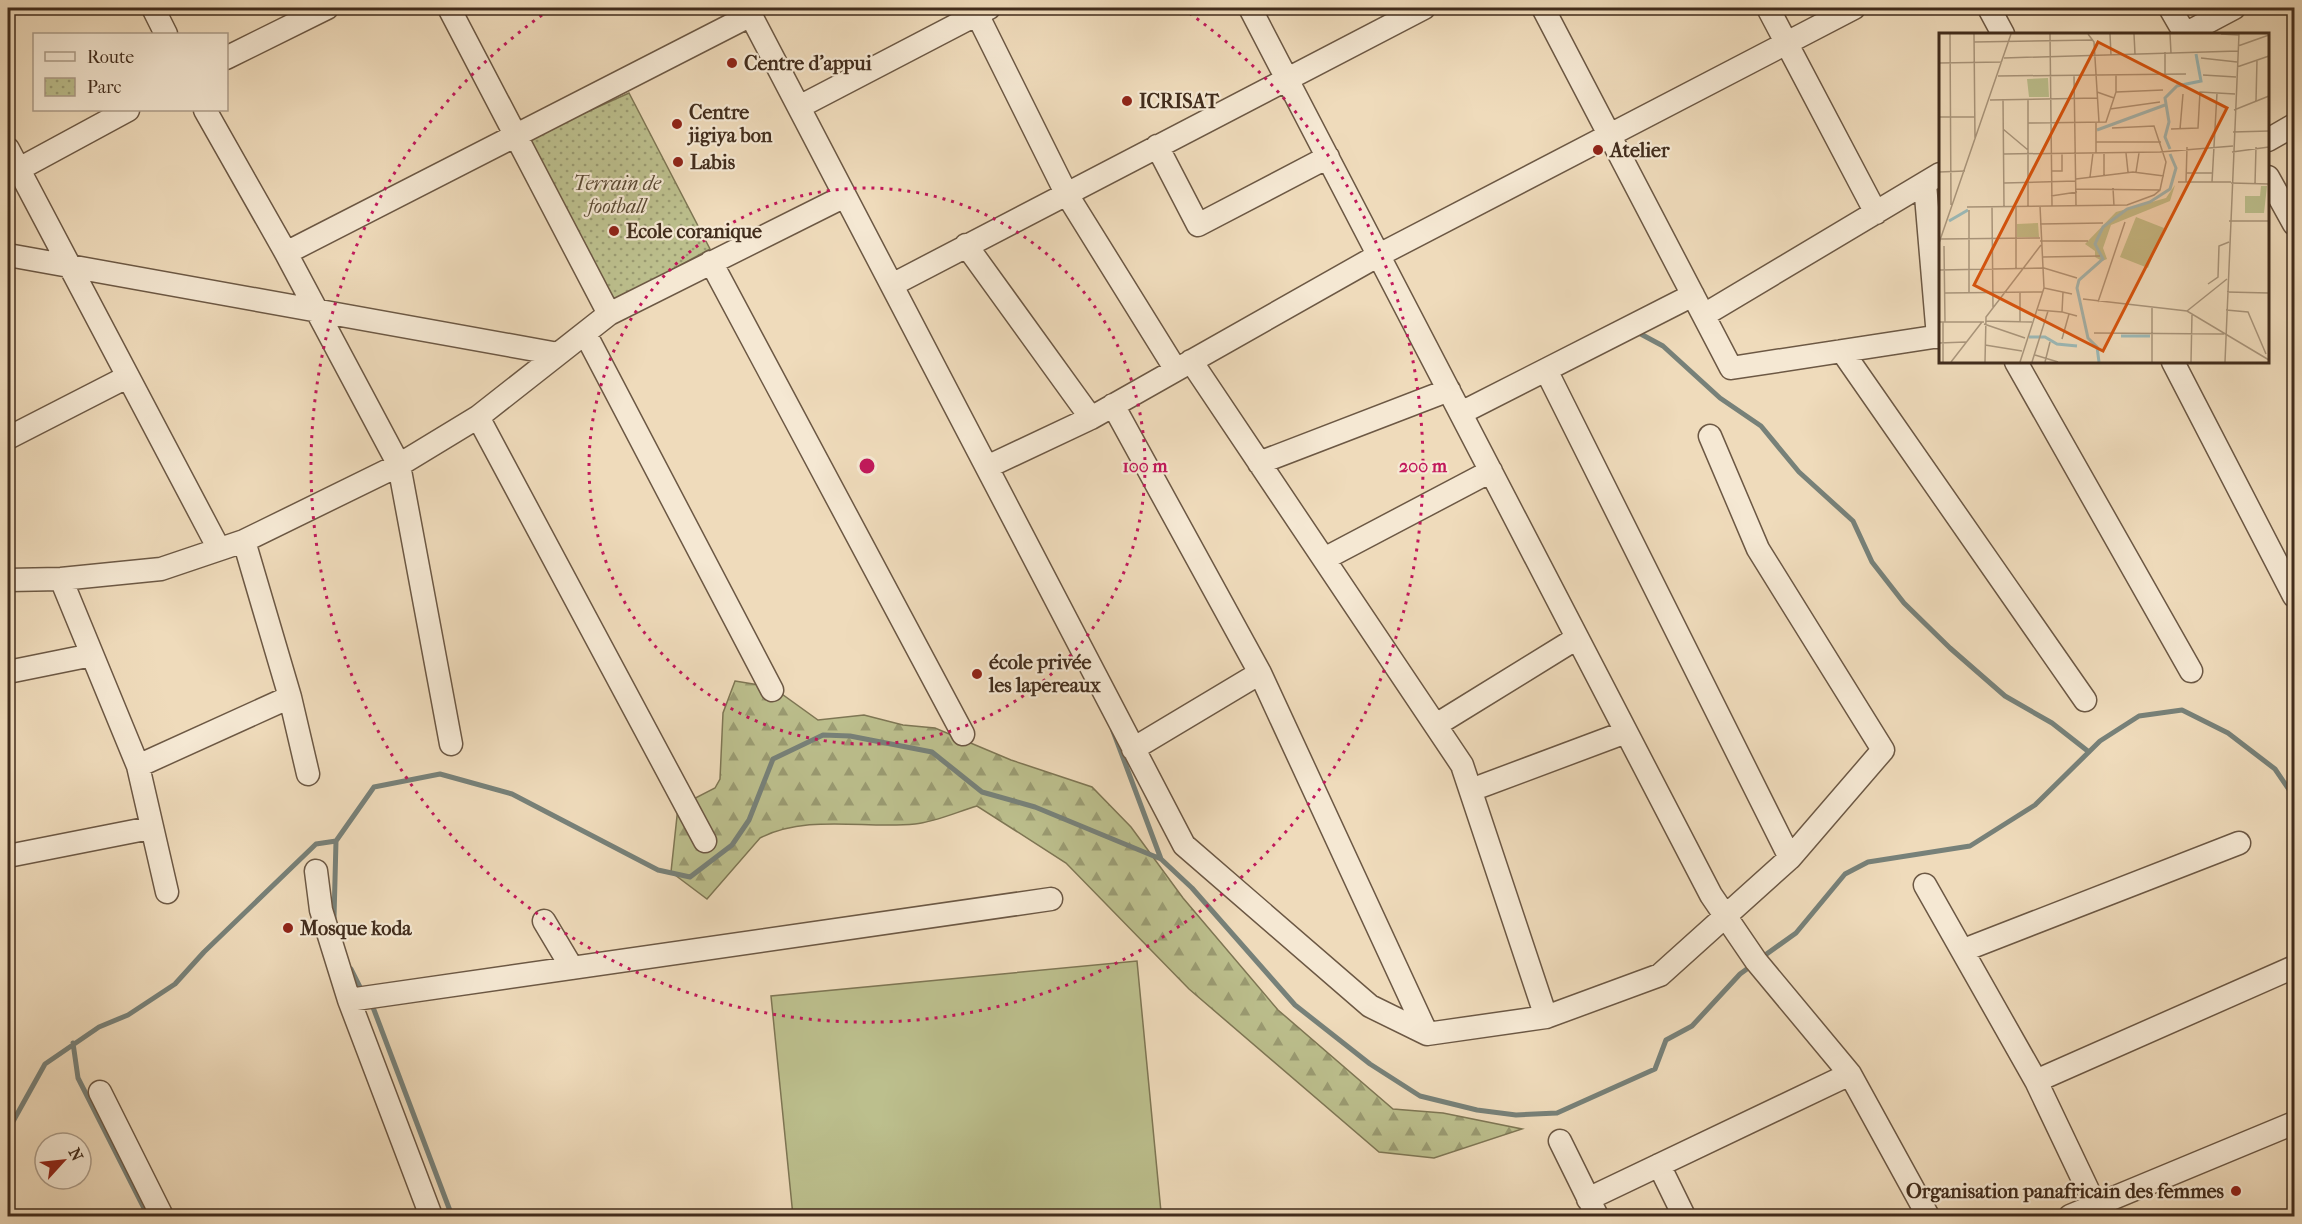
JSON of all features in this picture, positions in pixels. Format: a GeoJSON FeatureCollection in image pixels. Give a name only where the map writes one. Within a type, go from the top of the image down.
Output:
{"type":"FeatureCollection","features":[{"type":"Feature","properties":{"kind":"street"},"geometry":{"type":"LineString","coordinates":[[153,8],[166,33]]}},
{"type":"Feature","properties":{"kind":"street"},"geometry":{"type":"LineString","coordinates":[[228,57],[327,8]]}},
{"type":"Feature","properties":{"kind":"street"},"geometry":{"type":"LineString","coordinates":[[449,8],[609,314]]}},
{"type":"Feature","properties":{"kind":"street"},"geometry":{"type":"LineString","coordinates":[[1250,8],[1711,895],[1756,961],[1850,1074],[1928,1216]]}},
{"type":"Feature","properties":{"kind":"street"},"geometry":{"type":"LineString","coordinates":[[892,285],[1424,8]]}},
{"type":"Feature","properties":{"kind":"street"},"geometry":{"type":"LineString","coordinates":[[1543,8],[1731,368],[1939,337]]}},
{"type":"Feature","properties":{"kind":"street"},"geometry":{"type":"LineString","coordinates":[[1768,8],[1876,213]]}},
{"type":"Feature","properties":{"kind":"street"},"geometry":{"type":"LineString","coordinates":[[987,467],[1091,418],[1378,255],[1854,8]]}},
{"type":"Feature","properties":{"kind":"street"},"geometry":{"type":"LineString","coordinates":[[1989,8],[2002,33]]}},
{"type":"Feature","properties":{"kind":"street"},"geometry":{"type":"LineString","coordinates":[[2170,8],[2184,33]]}},
{"type":"Feature","properties":{"kind":"street"},"geometry":{"type":"LineString","coordinates":[[2187,33],[2234,8]]}},
{"type":"Feature","properties":{"kind":"street"},"geometry":{"type":"LineString","coordinates":[[799,107],[980,10],[1066,193],[1184,366],[1259,463],[1462,765],[1546,1017]]}},
{"type":"Feature","properties":{"kind":"street"},"geometry":{"type":"LineString","coordinates":[[286,253],[516,135],[749,11],[1184,845],[1370,1006],[1427,1034],[1546,1017],[1660,975],[1790,858],[1883,750],[1758,549],[1710,436]]}},
{"type":"Feature","properties":{"kind":"street"},"geometry":{"type":"LineString","coordinates":[[13,172],[126,111]]}},
{"type":"Feature","properties":{"kind":"street"},"geometry":{"type":"LineString","coordinates":[[206,111],[286,253],[399,465],[451,744]]}},
{"type":"Feature","properties":{"kind":"street"},"geometry":{"type":"LineString","coordinates":[[2269,140],[2295,125]]}},
{"type":"Feature","properties":{"kind":"street"},"geometry":{"type":"LineString","coordinates":[[1157,146],[1198,225],[1328,157]]}},
{"type":"Feature","properties":{"kind":"street"},"geometry":{"type":"LineString","coordinates":[[8,149],[13,172],[69,266],[219,549]]}},
{"type":"Feature","properties":{"kind":"street"},"geometry":{"type":"LineString","coordinates":[[1704,315],[1933,179],[1939,314]]}},
{"type":"Feature","properties":{"kind":"street"},"geometry":{"type":"LineString","coordinates":[[2269,179],[2295,224]]}},
{"type":"Feature","properties":{"kind":"street"},"geometry":{"type":"LineString","coordinates":[[8,580],[61,579],[161,569],[244,541],[399,465],[478,417],[609,314],[845,196]]}},
{"type":"Feature","properties":{"kind":"street"},"geometry":{"type":"LineString","coordinates":[[966,245],[1091,418]]}},
{"type":"Feature","properties":{"kind":"street"},"geometry":{"type":"LineString","coordinates":[[8,255],[558,354]]}},
{"type":"Feature","properties":{"kind":"street"},"geometry":{"type":"LineString","coordinates":[[711,262],[963,734]]}},
{"type":"Feature","properties":{"kind":"street"},"geometry":{"type":"LineString","coordinates":[[1461,413],[1693,295]]}},
{"type":"Feature","properties":{"kind":"street"},"geometry":{"type":"LineString","coordinates":[[585,333],[772,690]]}},
{"type":"Feature","properties":{"kind":"street"},"geometry":{"type":"LineString","coordinates":[[1842,351],[2085,700]]}},
{"type":"Feature","properties":{"kind":"street"},"geometry":{"type":"LineString","coordinates":[[2017,363],[2191,670]]}},
{"type":"Feature","properties":{"kind":"street"},"geometry":{"type":"LineString","coordinates":[[2174,363],[2295,596]]}},
{"type":"Feature","properties":{"kind":"street"},"geometry":{"type":"LineString","coordinates":[[1546,370],[1790,858]]}},
{"type":"Feature","properties":{"kind":"street"},"geometry":{"type":"LineString","coordinates":[[8,438],[127,377]]}},
{"type":"Feature","properties":{"kind":"street"},"geometry":{"type":"LineString","coordinates":[[1259,463],[1449,390]]}},
{"type":"Feature","properties":{"kind":"street"},"geometry":{"type":"LineString","coordinates":[[1113,405],[1260,673],[1427,1034]]}},
{"type":"Feature","properties":{"kind":"street"},"geometry":{"type":"LineString","coordinates":[[478,417],[705,841]]}},
{"type":"Feature","properties":{"kind":"street"},"geometry":{"type":"LineString","coordinates":[[1324,559],[1491,471]]}},
{"type":"Feature","properties":{"kind":"street"},"geometry":{"type":"LineString","coordinates":[[244,541],[290,697],[308,774]]}},
{"type":"Feature","properties":{"kind":"street"},"geometry":{"type":"LineString","coordinates":[[61,579],[138,766],[150,828],[167,892]]}},
{"type":"Feature","properties":{"kind":"street"},"geometry":{"type":"LineString","coordinates":[[1436,726],[1577,638]]}},
{"type":"Feature","properties":{"kind":"street"},"geometry":{"type":"LineString","coordinates":[[8,672],[92,655]]}},
{"type":"Feature","properties":{"kind":"street"},"geometry":{"type":"LineString","coordinates":[[1133,749],[1260,673]]}},
{"type":"Feature","properties":{"kind":"street"},"geometry":{"type":"LineString","coordinates":[[138,766],[290,697]]}},
{"type":"Feature","properties":{"kind":"street"},"geometry":{"type":"LineString","coordinates":[[1471,790],[1626,732]]}},
{"type":"Feature","properties":{"kind":"street"},"geometry":{"type":"LineString","coordinates":[[8,856],[150,828]]}},
{"type":"Feature","properties":{"kind":"street"},"geometry":{"type":"LineString","coordinates":[[1964,950],[2239,843]]}},
{"type":"Feature","properties":{"kind":"street"},"geometry":{"type":"LineString","coordinates":[[316,871],[321,910],[349,1000],[431,1216]]}},
{"type":"Feature","properties":{"kind":"street"},"geometry":{"type":"LineString","coordinates":[[1925,885],[1964,950],[2036,1081],[2096,1207]]}},
{"type":"Feature","properties":{"kind":"street"},"geometry":{"type":"LineString","coordinates":[[349,1000],[1051,899]]}},
{"type":"Feature","properties":{"kind":"street"},"geometry":{"type":"LineString","coordinates":[[544,921],[572,968]]}},
{"type":"Feature","properties":{"kind":"street"},"geometry":{"type":"LineString","coordinates":[[2036,1081],[2295,967]]}},
{"type":"Feature","properties":{"kind":"street"},"geometry":{"type":"LineString","coordinates":[[1560,1141],[1593,1208],[1659,1165],[1850,1074]]}},
{"type":"Feature","properties":{"kind":"street"},"geometry":{"type":"LineString","coordinates":[[100,1092],[162,1216]]}},
{"type":"Feature","properties":{"kind":"street"},"geometry":{"type":"LineString","coordinates":[[2070,1216],[2295,1123]]}},
{"type":"Feature","properties":{"kind":"street"},"geometry":{"type":"LineString","coordinates":[[1659,1165],[1684,1216]]}},
{"type":"Feature","properties":{"kind":"green space","name":"Terrain de football"},"geometry":{"type":"Polygon","coordinates":[[[629,93],[710,249],[609,304],[524,140],[629,93]]]}},
{"type":"Feature","properties":{"kind":"green space"},"geometry":{"type":"Polygon","coordinates":[[[735,681],[772,687],[818,720],[864,715],[903,725],[935,728],[1011,760],[1092,787],[1131,827],[1183,898],[1278,1010],[1393,1109],[1443,1113],[1522,1129],[1434,1158],[1379,1152],[1189,989],[1066,863],[977,806],[923,823],[816,824],[778,831],[760,838],[707,899],[671,872],[678,807],[715,788],[720,779],[723,713],[735,681]]]}},
{"type":"Feature","properties":{"kind":"green space"},"geometry":{"type":"Polygon","coordinates":[[[1137,961],[1161,1212],[1115,1216],[793,1216],[771,996],[1137,961]]]}},
{"type":"Feature","properties":{"kind":"waterway"},"geometry":{"type":"LineString","coordinates":[[1637,332],[1663,346],[1720,398],[1761,426],[1799,472],[1853,521],[1872,562],[1904,603],[1950,648],[2005,696],[2052,723],[2089,752]]}},
{"type":"Feature","properties":{"kind":"waterway"},"geometry":{"type":"LineString","coordinates":[[1761,958],[1796,933],[1845,874],[1868,862],[1970,846],[2035,805],[2100,741],[2139,716],[2182,710],[2228,733],[2275,769],[2294,797]]}},
{"type":"Feature","properties":{"kind":"waterway"},"geometry":{"type":"LineString","coordinates":[[1113,731],[1161,859]]}},
{"type":"Feature","properties":{"kind":"waterway"},"geometry":{"type":"LineString","coordinates":[[8,1167],[11,1165],[11,1125],[45,1064],[99,1027],[128,1015],[175,984],[204,952],[316,844],[336,841],[374,787],[440,774],[512,794],[658,870],[690,877],[732,845],[749,820],[773,759],[823,735],[850,736],[932,752],[982,792],[1035,807],[1161,859],[1192,888],[1295,1005],[1370,1064],[1420,1096],[1477,1110],[1516,1115],[1557,1113],[1655,1069],[1666,1040],[1692,1026],[1740,974],[1751,966]]}},
{"type":"Feature","properties":{"kind":"waterway"},"geometry":{"type":"LineString","coordinates":[[334,918],[336,841]]}},
{"type":"Feature","properties":{"kind":"waterway"},"geometry":{"type":"LineString","coordinates":[[351,969],[363,993]]}},
{"type":"Feature","properties":{"kind":"waterway"},"geometry":{"type":"LineString","coordinates":[[371,1002],[452,1216]]}},
{"type":"Feature","properties":{"kind":"waterway"},"geometry":{"type":"LineString","coordinates":[[73,1043],[78,1078],[148,1216]]}},
{"type":"Feature","properties":{"kind":"place","name":"Centre d'appui"},"geometry":{"type":"Point","coordinates":[732,63]}},
{"type":"Feature","properties":{"kind":"place","name":"ICRISAT"},"geometry":{"type":"Point","coordinates":[1127,101]}},
{"type":"Feature","properties":{"kind":"place","name":"Centre jigiya bon"},"geometry":{"type":"Point","coordinates":[677,124]}},
{"type":"Feature","properties":{"kind":"place","name":"Atelier"},"geometry":{"type":"Point","coordinates":[1598,150]}},
{"type":"Feature","properties":{"kind":"place","name":"Labis"},"geometry":{"type":"Point","coordinates":[678,162]}},
{"type":"Feature","properties":{"kind":"place","name":"Ecole coranique"},"geometry":{"type":"Point","coordinates":[614,231]}},
{"type":"Feature","properties":{"kind":"place","name":"école privée les lapereaux"},"geometry":{"type":"Point","coordinates":[977,674]}},
{"type":"Feature","properties":{"kind":"place","name":"Mosque koda"},"geometry":{"type":"Point","coordinates":[288,928]}},
{"type":"Feature","properties":{"kind":"place","name":"Organisation panafricain des femmes"},"geometry":{"type":"Point","coordinates":[2236,1191]}}]}
